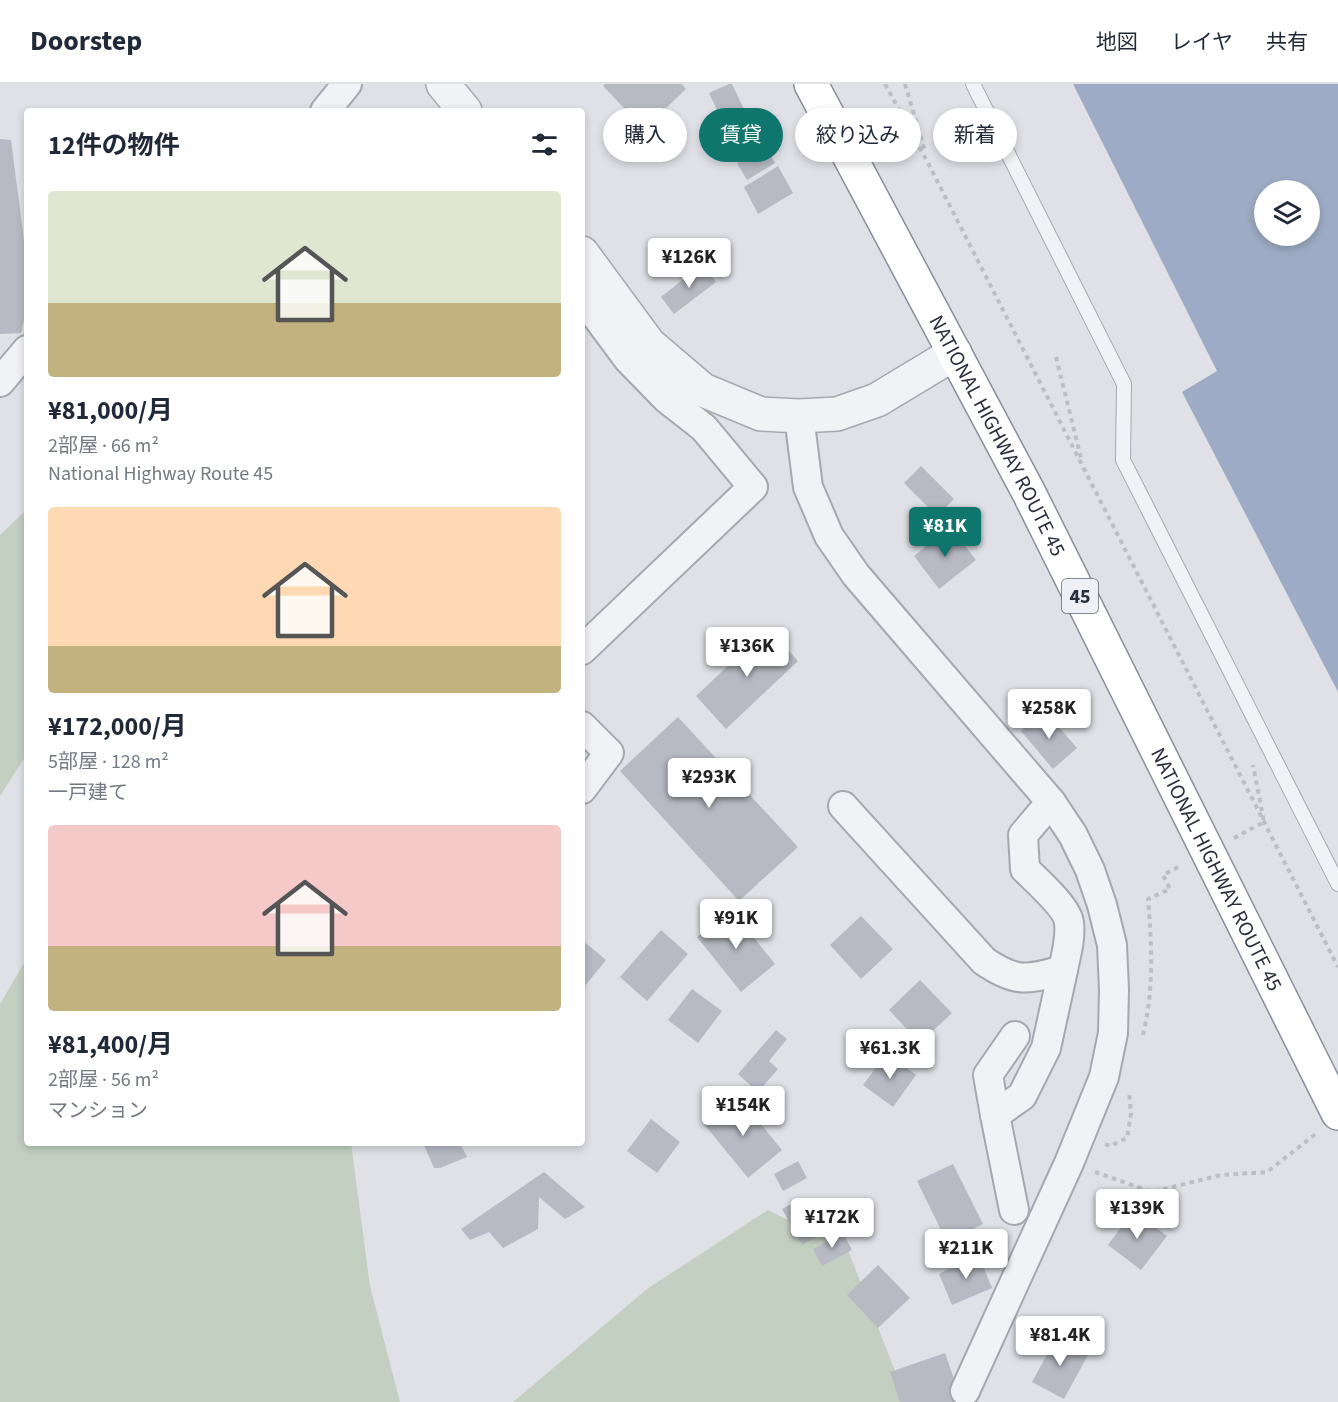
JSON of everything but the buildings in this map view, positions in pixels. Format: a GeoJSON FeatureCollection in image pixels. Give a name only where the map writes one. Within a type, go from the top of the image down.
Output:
{"type":"FeatureCollection","features":[{"type":"Feature","properties":{"kind":"highway","name":"NATIONAL HIGHWAY ROUTE 45"},"geometry":{"type":"LineString","coordinates":[[811,84],[1029,493],[1329,1122]]}},
{"type":"Feature","properties":{"kind":"street"},"geometry":{"type":"LineString","coordinates":[[327,108],[347,84]]}},
{"type":"Feature","properties":{"kind":"street"},"geometry":{"type":"LineString","coordinates":[[585,257],[649,345],[703,390],[761,414],[799,416],[837,414],[877,400],[955,353]]}},
{"type":"Feature","properties":{"kind":"street"},"geometry":{"type":"LineString","coordinates":[[585,301],[628,359],[667,399],[704,428],[753,487],[585,647]]}},
{"type":"Feature","properties":{"kind":"street"},"geometry":{"type":"LineString","coordinates":[[0,382],[24,354]]}},
{"type":"Feature","properties":{"kind":"street"},"geometry":{"type":"LineString","coordinates":[[799,416],[808,487],[829,536],[856,575],[1051,802],[1073,835],[1090,870],[1112,945],[1113,1033],[1104,1077],[1069,1163],[965,1391]]}},
{"type":"Feature","properties":{"kind":"street"},"geometry":{"type":"LineString","coordinates":[[585,729],[609,753],[585,785]]}},
{"type":"Feature","properties":{"kind":"street"},"geometry":{"type":"LineString","coordinates":[[995,1115],[1022,1096],[1046,1048],[1063,970],[1070,921],[1055,898],[1025,869],[1023,835],[1051,802]]}},
{"type":"Feature","properties":{"kind":"street"},"geometry":{"type":"LineString","coordinates":[[843,806],[984,962],[1004,974],[1032,979],[1063,970]]}},
{"type":"Feature","properties":{"kind":"street"},"geometry":{"type":"LineString","coordinates":[[1014,1210],[988,1075],[1015,1036]]}},
{"type":"Feature","properties":{"kind":"lane"},"geometry":{"type":"LineString","coordinates":[[973,84],[1124,384],[1123,460],[1338,884]]}},
{"type":"Feature","properties":{"kind":"path"},"geometry":{"type":"LineString","coordinates":[[885,84],[927,161],[1338,967]]}},
{"type":"Feature","properties":{"kind":"path"},"geometry":{"type":"LineString","coordinates":[[905,84],[927,161]]}},
{"type":"Feature","properties":{"kind":"path"},"geometry":{"type":"LineString","coordinates":[[1056,357],[1084,469]]}},
{"type":"Feature","properties":{"kind":"path"},"geometry":{"type":"LineString","coordinates":[[1069,1163],[1152,1192],[1221,1174],[1267,1173],[1329,1122]]}},
{"type":"Feature","properties":{"kind":"green space"},"geometry":{"type":"Polygon","coordinates":[[[24,512],[24,759],[0,796],[0,535],[24,512]]]}},
{"type":"Feature","properties":{"kind":"green space"},"geometry":{"type":"Polygon","coordinates":[[[24,963],[24,1146],[351,1146],[370,1286],[400,1402],[0,1402],[0,1004],[24,963]]]}},
{"type":"Feature","properties":{"kind":"green space"},"geometry":{"type":"Polygon","coordinates":[[[768,1210],[848,1250],[907,1402],[513,1402],[647,1289],[768,1210]]]}},
{"type":"Feature","properties":{"kind":"water"},"geometry":{"type":"Polygon","coordinates":[[[1073,84],[1338,84],[1338,692],[1182,392],[1217,371],[1073,84]]]}}]}
